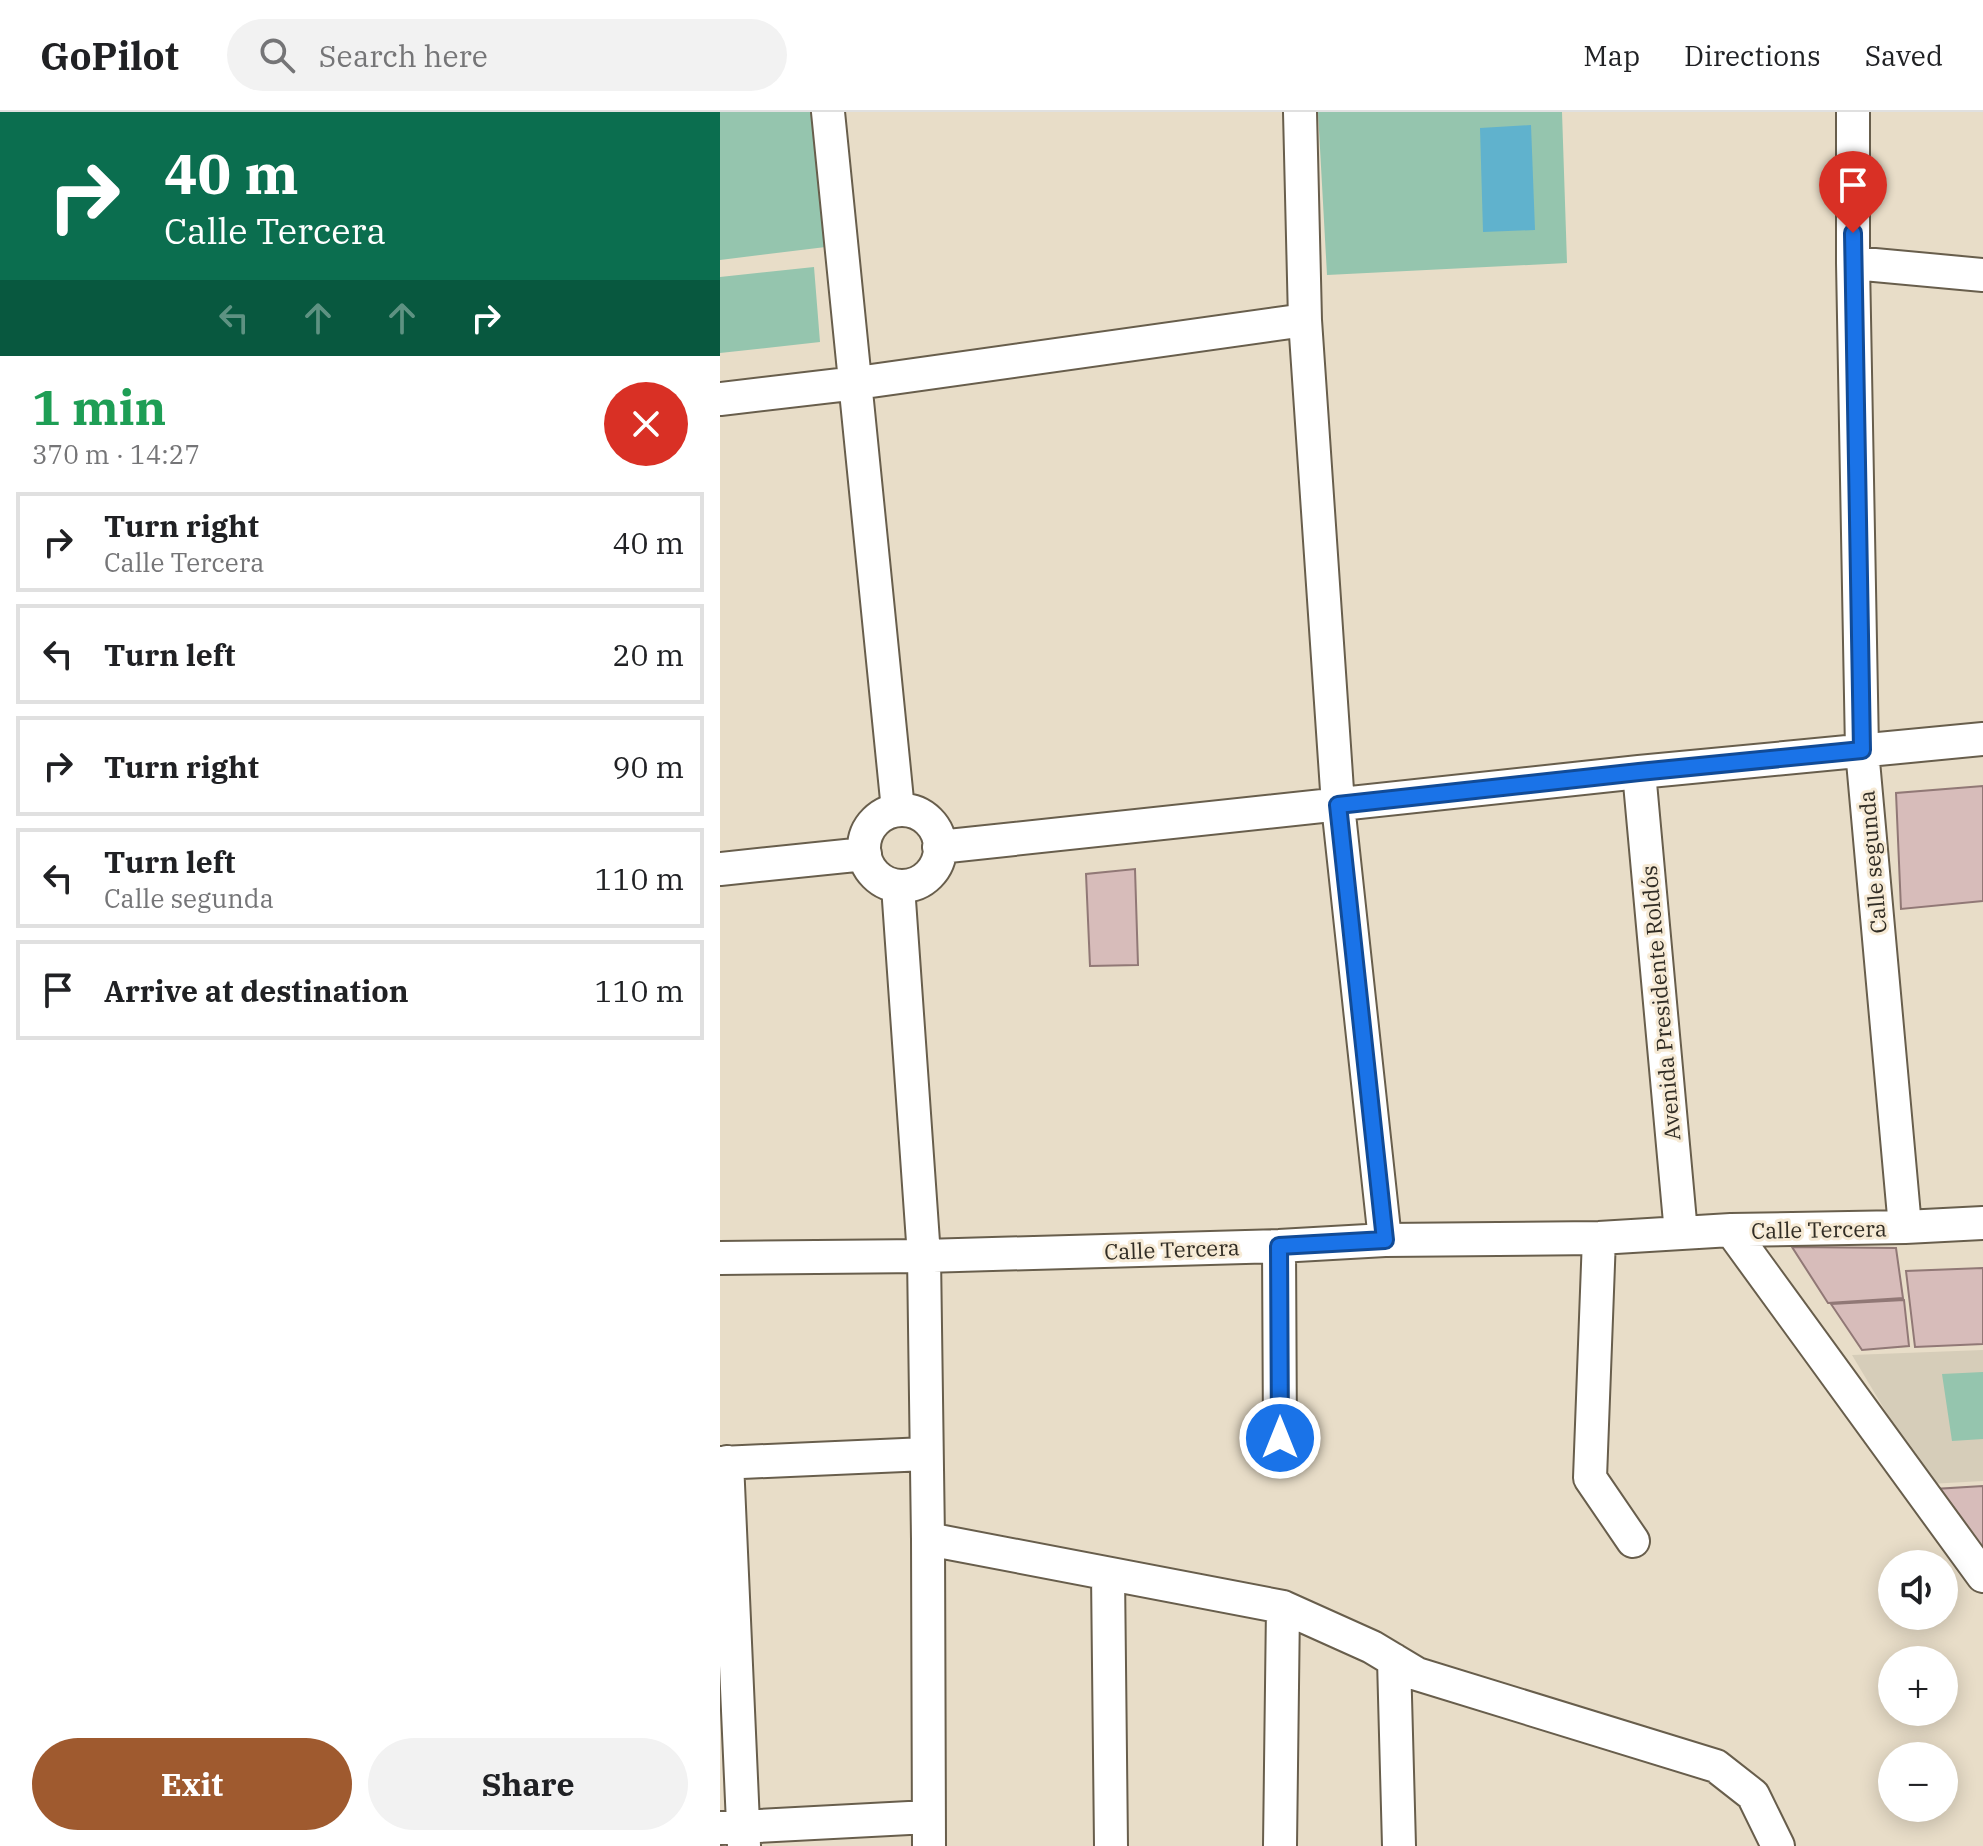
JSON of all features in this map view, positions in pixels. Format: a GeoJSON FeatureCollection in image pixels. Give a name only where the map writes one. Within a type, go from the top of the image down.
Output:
{"type":"FeatureCollection","features":[{"type":"Feature","properties":{"kind":"street"},"geometry":{"type":"LineString","coordinates":[[828,112],[898,810]]}},
{"type":"Feature","properties":{"kind":"street"},"geometry":{"type":"LineString","coordinates":[[1300,112],[1305,320],[1338,805],[1385,1240]]}},
{"type":"Feature","properties":{"kind":"street","name":"Calle segunda"},"geometry":{"type":"LineString","coordinates":[[1853,112],[1862,750],[1905,1227]]}},
{"type":"Feature","properties":{"kind":"street"},"geometry":{"type":"LineString","coordinates":[[1853,263],[1983,275]]}},
{"type":"Feature","properties":{"kind":"street"},"geometry":{"type":"LineString","coordinates":[[720,399],[857,383],[1305,320]]}},
{"type":"Feature","properties":{"kind":"street"},"geometry":{"type":"LineString","coordinates":[[939,847],[1639,772],[1983,739]]}},
{"type":"Feature","properties":{"kind":"street","name":"Avenida Presidente Roldós"},"geometry":{"type":"LineString","coordinates":[[1639,772],[1681,1233]]}},
{"type":"Feature","properties":{"kind":"street"},"geometry":{"type":"LineString","coordinates":[[898,810],[914,812],[928,820],[937,833],[939,847],[936,865],[926,878],[911,885],[898,886],[874,873],[866,861],[864,847],[866,834],[874,822],[898,810]]}},
{"type":"Feature","properties":{"kind":"street"},"geometry":{"type":"LineString","coordinates":[[720,869],[865,854]]}},
{"type":"Feature","properties":{"kind":"street"},"geometry":{"type":"LineString","coordinates":[[898,886],[924,1256],[928,1539],[929,1832],[736,1833],[723,1462],[926,1454]]}},
{"type":"Feature","properties":{"kind":"street","name":"Calle Tercera"},"geometry":{"type":"LineString","coordinates":[[720,1258],[924,1256],[1385,1240],[1599,1238],[1731,1230],[1983,1223]]}},
{"type":"Feature","properties":{"kind":"street"},"geometry":{"type":"LineString","coordinates":[[1731,1230],[1983,1576]]}},
{"type":"Feature","properties":{"kind":"street"},"geometry":{"type":"LineString","coordinates":[[1599,1238],[1590,1478],[1633,1541]]}},
{"type":"Feature","properties":{"kind":"street"},"geometry":{"type":"LineString","coordinates":[[1279,1246],[1280,1438]]}},
{"type":"Feature","properties":{"kind":"street"},"geometry":{"type":"LineString","coordinates":[[928,1539],[1283,1607],[1372,1647],[1417,1674],[1716,1766],[1753,1795],[1778,1846]]}},
{"type":"Feature","properties":{"kind":"street"},"geometry":{"type":"LineString","coordinates":[[1108,1574],[1111,1846]]}},
{"type":"Feature","properties":{"kind":"street"},"geometry":{"type":"LineString","coordinates":[[1280,1846],[1283,1607]]}},
{"type":"Feature","properties":{"kind":"street"},"geometry":{"type":"LineString","coordinates":[[1394,1660],[1399,1846]]}},
{"type":"Feature","properties":{"kind":"shaded area"},"geometry":{"type":"Polygon","coordinates":[[[1983,1350],[1983,1481],[1929,1484],[1852,1355],[1983,1350]]]}},
{"type":"Feature","properties":{"kind":"green space"},"geometry":{"type":"Polygon","coordinates":[[[720,112],[828,112],[842,245],[720,260],[720,112]]]}},
{"type":"Feature","properties":{"kind":"green space"},"geometry":{"type":"Polygon","coordinates":[[[1318,112],[1562,112],[1567,263],[1327,275],[1318,112]]]}},
{"type":"Feature","properties":{"kind":"green space"},"geometry":{"type":"Polygon","coordinates":[[[814,267],[820,342],[720,353],[720,277],[814,267]]]}},
{"type":"Feature","properties":{"kind":"green space"},"geometry":{"type":"Polygon","coordinates":[[[1983,1372],[1983,1439],[1952,1441],[1942,1374],[1983,1372]]]}},
{"type":"Feature","properties":{"kind":"water"},"geometry":{"type":"Polygon","coordinates":[[[1531,125],[1535,230],[1483,232],[1480,128],[1531,125]]]}},
{"type":"Feature","properties":{"kind":"building"},"geometry":{"type":"Polygon","coordinates":[[[1983,786],[1983,901],[1901,909],[1896,793],[1983,786]]]}},
{"type":"Feature","properties":{"kind":"building"},"geometry":{"type":"Polygon","coordinates":[[[1135,869],[1138,965],[1090,966],[1086,874],[1135,869]]]}},
{"type":"Feature","properties":{"kind":"building"},"geometry":{"type":"Polygon","coordinates":[[[1792,1247],[1896,1248],[1903,1298],[1828,1303],[1792,1247]]]}},
{"type":"Feature","properties":{"kind":"building"},"geometry":{"type":"Polygon","coordinates":[[[1983,1268],[1983,1344],[1915,1347],[1906,1271],[1983,1268]]]}},
{"type":"Feature","properties":{"kind":"building"},"geometry":{"type":"Polygon","coordinates":[[[1904,1300],[1909,1346],[1862,1350],[1831,1304],[1904,1300]]]}},
{"type":"Feature","properties":{"kind":"building"},"geometry":{"type":"Polygon","coordinates":[[[1983,1486],[1983,1554],[1935,1489],[1983,1486]]]}},
{"type":"Feature","properties":{"kind":"route"},"geometry":{"type":"LineString","coordinates":[[1280,1438],[1279,1246],[1385,1240],[1338,805],[1862,750],[1853,233]]}}]}
